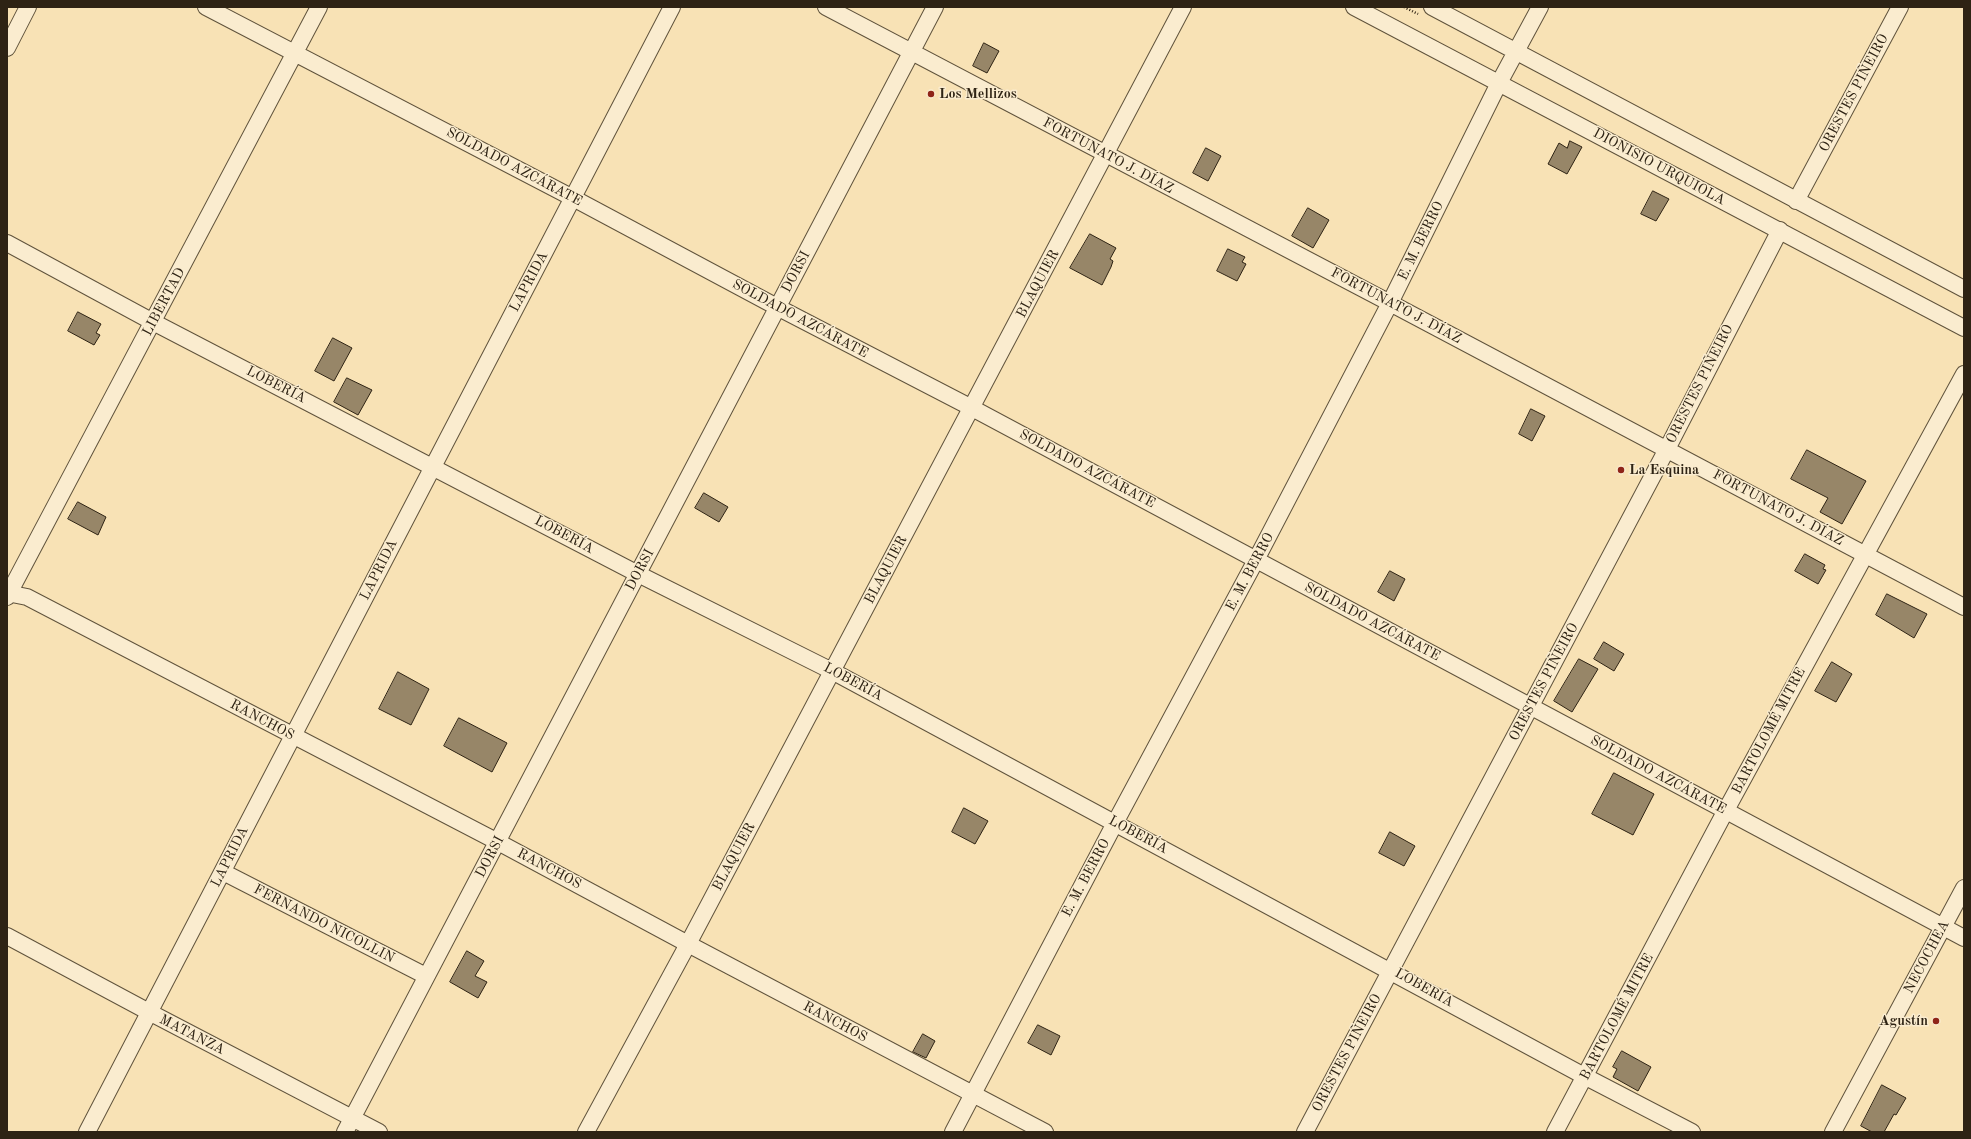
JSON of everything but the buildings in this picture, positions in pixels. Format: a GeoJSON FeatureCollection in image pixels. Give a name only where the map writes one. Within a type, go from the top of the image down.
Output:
{"type":"FeatureCollection","features":[{"type":"Feature","properties":{"kind":"street"},"geometry":{"type":"LineString","coordinates":[[7,48],[28,7]]}},
{"type":"Feature","properties":{"kind":"street","name":"SOLDADO AZCÁRATE"},"geometry":{"type":"LineString","coordinates":[[206,7],[574,198],[777,307],[972,408],[1531,706],[1725,812],[1964,938]]}},
{"type":"Feature","properties":{"kind":"street","name":"LIBERTAD"},"geometry":{"type":"LineString","coordinates":[[8,595],[319,7]]}},
{"type":"Feature","properties":{"kind":"street","name":"LAPRIDA"},"geometry":{"type":"LineString","coordinates":[[87,1132],[672,7]]}},
{"type":"Feature","properties":{"kind":"street","name":"FORTUNATO J. DÍAZ"},"geometry":{"type":"LineString","coordinates":[[826,7],[1667,449],[1964,607]]}},
{"type":"Feature","properties":{"kind":"street","name":"DORSI"},"geometry":{"type":"LineString","coordinates":[[345,1132],[777,307],[936,7]]}},
{"type":"Feature","properties":{"kind":"street","name":"BLAQUIER"},"geometry":{"type":"LineString","coordinates":[[586,1132],[688,944],[1183,7]]}},
{"type":"Feature","properties":{"kind":"street","name":"DIONISIO URQUIOLA"},"geometry":{"type":"LineString","coordinates":[[1354,7],[1964,328]]}},
{"type":"Feature","properties":{"kind":"street"},"geometry":{"type":"LineString","coordinates":[[1432,7],[1964,289]]}},
{"type":"Feature","properties":{"kind":"street","name":"E. M. BERRO"},"geometry":{"type":"LineString","coordinates":[[953,1132],[1115,823],[1256,560],[1390,303],[1499,83],[1540,7]]}},
{"type":"Feature","properties":{"kind":"street","name":"ORESTES PIÑEIRO"},"geometry":{"type":"LineString","coordinates":[[1796,201],[1900,7]]}},
{"type":"Feature","properties":{"kind":"street","name":"ORESTES PIÑEIRO"},"geometry":{"type":"LineString","coordinates":[[1305,1132],[1667,449],[1780,230]]}},
{"type":"Feature","properties":{"kind":"street","name":"LOBERÍA"},"geometry":{"type":"LineString","coordinates":[[7,243],[153,322],[638,574],[832,671],[1391,970],[1586,1077],[1692,1132]]}},
{"type":"Feature","properties":{"kind":"street","name":"BARTOLOMÉ MITRE"},"geometry":{"type":"LineString","coordinates":[[1555,1132],[1586,1077],[1725,812],[1964,374]]}},
{"type":"Feature","properties":{"kind":"street","name":"RANCHOS"},"geometry":{"type":"LineString","coordinates":[[8,595],[27,597],[498,842],[1045,1132]]}},
{"type":"Feature","properties":{"kind":"street","name":"FERNANDO NICOLLIN"},"geometry":{"type":"LineString","coordinates":[[223,872],[426,976]]}},
{"type":"Feature","properties":{"kind":"street","name":"NECOCHEA"},"geometry":{"type":"LineString","coordinates":[[1833,1132],[1964,888]]}},
{"type":"Feature","properties":{"kind":"street","name":"MATANZA"},"geometry":{"type":"LineString","coordinates":[[7,936],[379,1132]]}},
{"type":"Feature","properties":{"kind":"place","name":"Los Mellizos"},"geometry":{"type":"Point","coordinates":[931,94]}},
{"type":"Feature","properties":{"kind":"place","name":"La Esquina"},"geometry":{"type":"Point","coordinates":[1621,470]}},
{"type":"Feature","properties":{"kind":"place","name":"Agustín"},"geometry":{"type":"Point","coordinates":[1936,1021]}}]}
